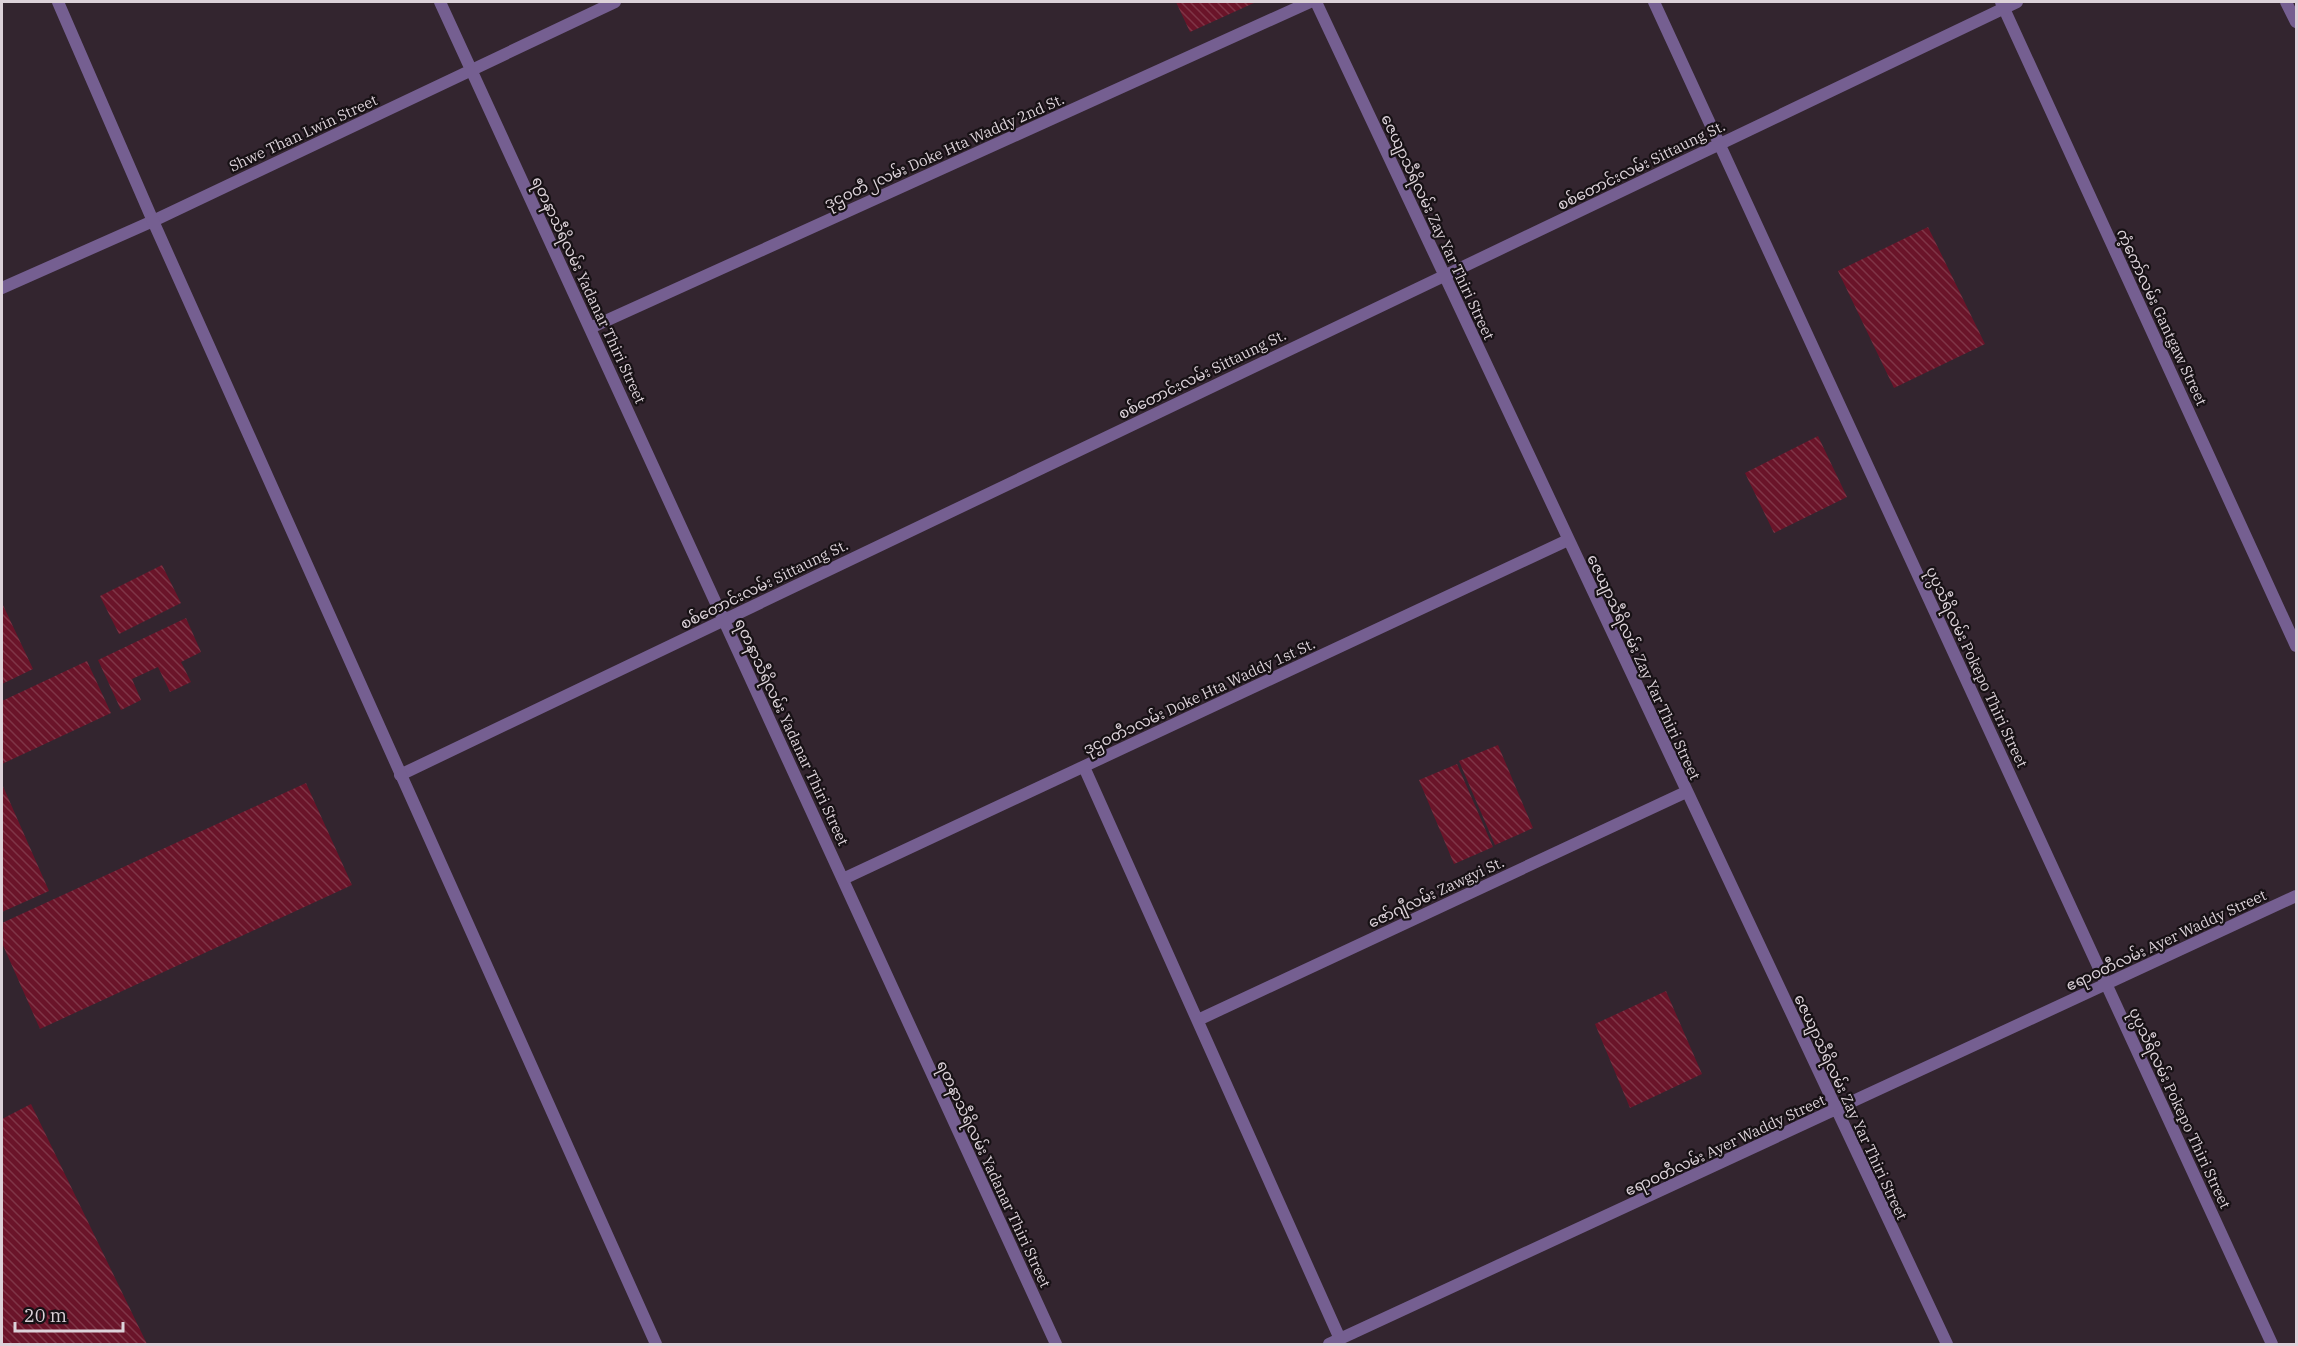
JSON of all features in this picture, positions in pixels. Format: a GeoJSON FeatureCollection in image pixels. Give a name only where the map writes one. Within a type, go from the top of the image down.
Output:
{"type":"FeatureCollection","features":[{"type":"Feature","properties":{"kind":"street"},"geometry":{"type":"LineString","coordinates":[[58,2],[153,221],[656,1344]]}},
{"type":"Feature","properties":{"kind":"street","name":"ရတနာသီရိလမ်း Yadanar Thiri Street"},"geometry":{"type":"LineString","coordinates":[[440,2],[1056,1344]]}},
{"type":"Feature","properties":{"kind":"street","name":"Shwe Than Lwin Street"},"geometry":{"type":"LineString","coordinates":[[2,288],[153,221],[615,2]]}},
{"type":"Feature","properties":{"kind":"street","name":"ဒုဌဝတီ၂လမ်း Doke Hta Waddy 2nd St."},"geometry":{"type":"LineString","coordinates":[[590,328],[1310,2]]}},
{"type":"Feature","properties":{"kind":"street","name":"ဇေယျာသီရိလမ်း Zay Yar Thiri Street"},"geometry":{"type":"LineString","coordinates":[[1316,2],[1947,1344]]}},
{"type":"Feature","properties":{"kind":"street","name":"ပုပ္ပသီရိလမ်း Pokepo Thiri Street"},"geometry":{"type":"LineString","coordinates":[[1654,2],[2272,1344]]}},
{"type":"Feature","properties":{"kind":"street","name":"စစ်တောင်းလမ်း Sittaung St."},"geometry":{"type":"LineString","coordinates":[[400,775],[1719,144],[2003,5],[2017,2]]}},
{"type":"Feature","properties":{"kind":"street"},"geometry":{"type":"LineString","coordinates":[[2286,2],[2296,22]]}},
{"type":"Feature","properties":{"kind":"street","name":"ကံ့ကော်လမ်း Gantgaw Street"},"geometry":{"type":"LineString","coordinates":[[2003,5],[2296,646]]}},
{"type":"Feature","properties":{"kind":"street","name":"ဒုဌဝတီ၁လမ်း Doke Hta Waddy 1st St."},"geometry":{"type":"LineString","coordinates":[[843,879],[1568,540]]}},
{"type":"Feature","properties":{"kind":"street"},"geometry":{"type":"LineString","coordinates":[[1084,767],[1198,1020],[1335,1342]]}},
{"type":"Feature","properties":{"kind":"street","name":"ဇော်ဂျီလမ်း Zawgyi St."},"geometry":{"type":"LineString","coordinates":[[1198,1020],[1686,792]]}},
{"type":"Feature","properties":{"kind":"street","name":"ဧရာဝတီလမ်း Ayer Waddy Street"},"geometry":{"type":"LineString","coordinates":[[1335,1342],[2296,896]]}},
{"type":"Feature","properties":{"kind":"building"},"geometry":{"type":"Polygon","coordinates":[[[1176,2],[1256,2],[1190,32],[1176,2]]]}},
{"type":"Feature","properties":{"kind":"building"},"geometry":{"type":"Polygon","coordinates":[[[1928,227],[1985,344],[1894,388],[1838,271],[1928,227]]]}},
{"type":"Feature","properties":{"kind":"building"},"geometry":{"type":"Polygon","coordinates":[[[1818,436],[1847,497],[1774,533],[1745,473],[1818,436]]]}},
{"type":"Feature","properties":{"kind":"building"},"geometry":{"type":"Polygon","coordinates":[[[162,565],[181,603],[119,634],[100,596],[162,565]]]}},
{"type":"Feature","properties":{"kind":"building"},"geometry":{"type":"Polygon","coordinates":[[[2,603],[33,669],[2,684],[2,603]]]}},
{"type":"Feature","properties":{"kind":"building"},"geometry":{"type":"Polygon","coordinates":[[[186,618],[201,652],[181,662],[191,682],[170,692],[158,667],[132,679],[141,700],[121,710],[98,660],[186,618]]]}},
{"type":"Feature","properties":{"kind":"building"},"geometry":{"type":"Polygon","coordinates":[[[87,661],[111,713],[2,764],[2,701],[87,661]]]}},
{"type":"Feature","properties":{"kind":"building"},"geometry":{"type":"Polygon","coordinates":[[[1498,745],[1533,828],[1495,845],[1459,761],[1498,745]]]}},
{"type":"Feature","properties":{"kind":"building"},"geometry":{"type":"Polygon","coordinates":[[[1457,764],[1493,847],[1454,864],[1419,780],[1457,764]]]}},
{"type":"Feature","properties":{"kind":"building"},"geometry":{"type":"Polygon","coordinates":[[[306,783],[352,885],[40,1029],[2,943],[2,923],[306,783]]]}},
{"type":"Feature","properties":{"kind":"building"},"geometry":{"type":"Polygon","coordinates":[[[2,784],[49,891],[2,912],[2,784]]]}},
{"type":"Feature","properties":{"kind":"building"},"geometry":{"type":"Polygon","coordinates":[[[1666,991],[1702,1074],[1630,1108],[1595,1024],[1666,991]]]}},
{"type":"Feature","properties":{"kind":"building"},"geometry":{"type":"Polygon","coordinates":[[[31,1104],[147,1344],[2,1344],[2,1119],[31,1104]]]}}]}
